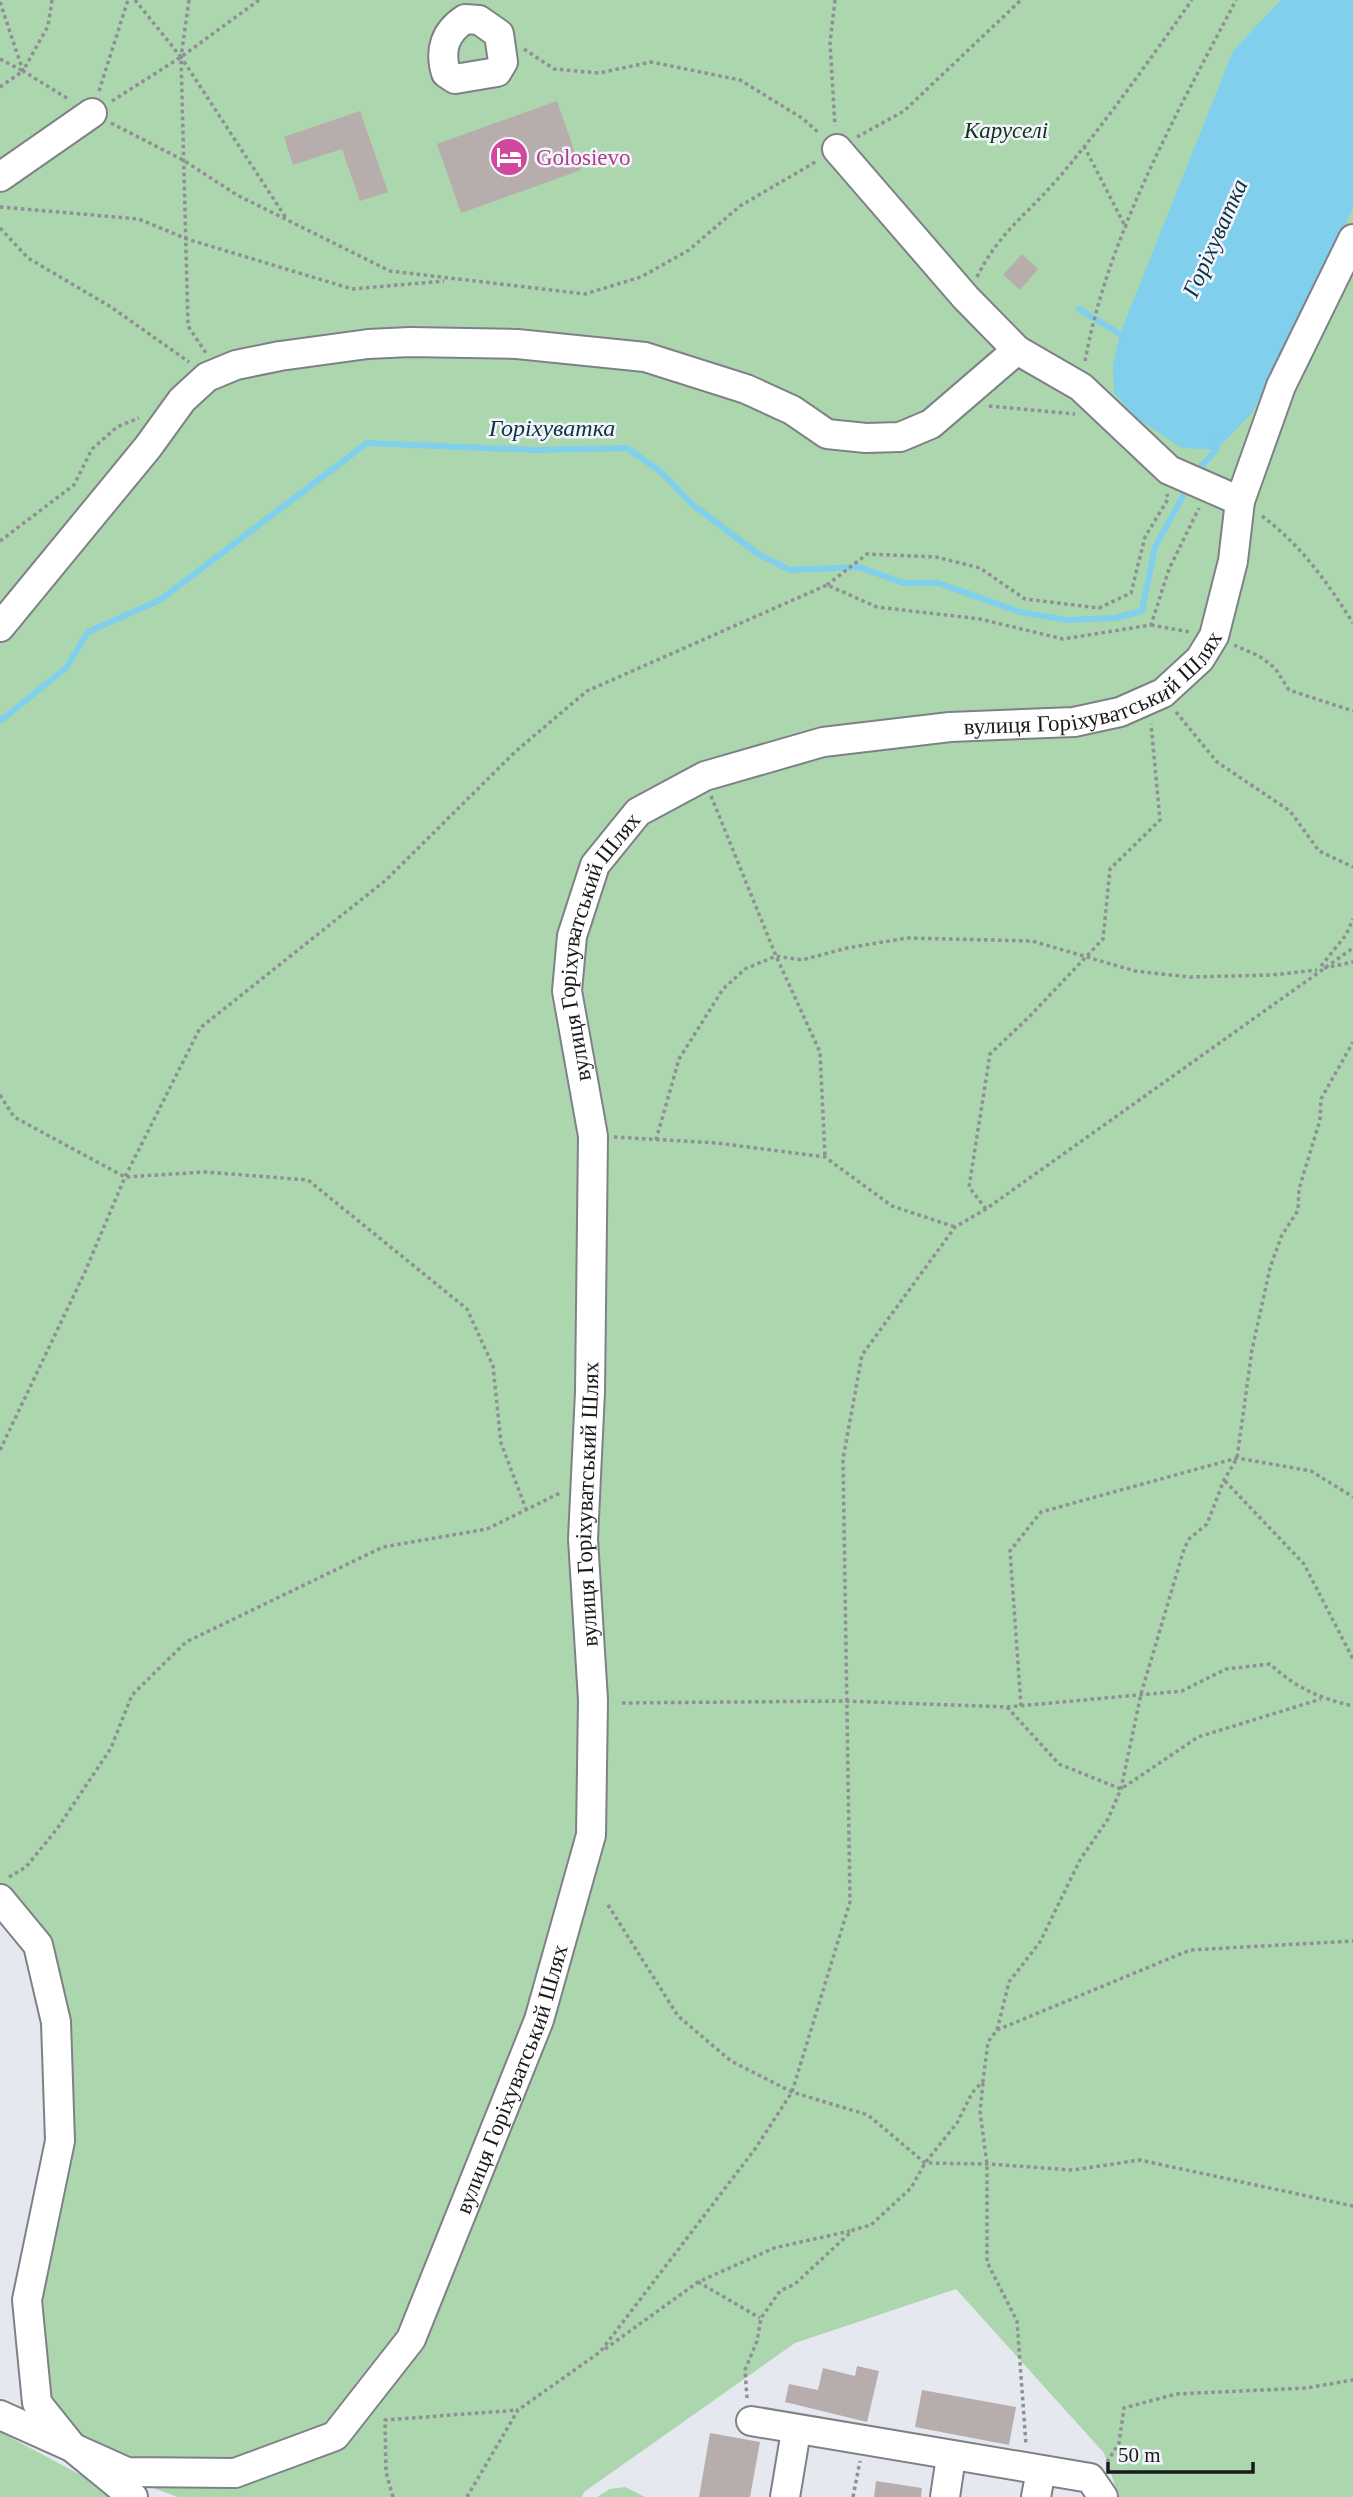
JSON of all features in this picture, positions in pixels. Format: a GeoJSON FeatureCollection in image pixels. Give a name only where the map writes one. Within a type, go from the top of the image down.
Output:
{"type":"FeatureCollection","features":[{"type":"Feature","properties":{"kind":"street"},"geometry":{"type":"LineString","coordinates":[[462,9],[499,34],[503,62],[497,72],[456,79],[450,77],[445,68],[443,46],[462,9]]}},
{"type":"Feature","properties":{"kind":"street"},"geometry":{"type":"LineString","coordinates":[[0,177],[92,113]]}},
{"type":"Feature","properties":{"kind":"street"},"geometry":{"type":"LineString","coordinates":[[837,149],[967,298],[1017,350],[1081,387],[1170,470],[1240,501]]}},
{"type":"Feature","properties":{"kind":"street","name":"вулиця Горіхуватський Шлях"},"geometry":{"type":"LineString","coordinates":[[0,1899],[38,1945],[56,2022],[60,2141],[27,2300],[37,2403],[73,2448],[127,2472],[235,2473],[335,2436],[411,2339],[539,2020],[591,1835],[593,1700],[583,1539],[593,1136],[567,991],[572,936],[595,865],[638,812],[705,776],[823,743],[950,727],[1074,722],[1120,712],[1163,692],[1221,639],[1240,501],[1281,386],[1353,239]]}},
{"type":"Feature","properties":{"kind":"street"},"geometry":{"type":"LineString","coordinates":[[0,627],[148,447],[182,400],[213,374],[280,356],[368,344],[517,344],[645,357],[715,377],[792,410],[827,434],[866,438],[900,437],[931,424],[1017,350]]}},
{"type":"Feature","properties":{"kind":"street"},"geometry":{"type":"LineString","coordinates":[[0,2414],[73,2448],[132,2497]]}},
{"type":"Feature","properties":{"kind":"street"},"geometry":{"type":"LineString","coordinates":[[751,2421],[951,2457],[1035,2478],[1090,2478],[1103,2497]]}},
{"type":"Feature","properties":{"kind":"street"},"geometry":{"type":"LineString","coordinates":[[785,2497],[796,2431]]}},
{"type":"Feature","properties":{"kind":"street"},"geometry":{"type":"LineString","coordinates":[[946,2497],[951,2457]]}},
{"type":"Feature","properties":{"kind":"path"},"geometry":{"type":"LineString","coordinates":[[0,87],[23,71],[48,26],[52,0]]}},
{"type":"Feature","properties":{"kind":"path"},"geometry":{"type":"LineString","coordinates":[[92,113],[128,0]]}},
{"type":"Feature","properties":{"kind":"path"},"geometry":{"type":"LineString","coordinates":[[135,0],[181,57],[286,219]]}},
{"type":"Feature","properties":{"kind":"path"},"geometry":{"type":"LineString","coordinates":[[189,0],[181,57],[188,326],[213,374]]}},
{"type":"Feature","properties":{"kind":"path"},"geometry":{"type":"LineString","coordinates":[[92,113],[181,57],[259,0]]}},
{"type":"Feature","properties":{"kind":"path"},"geometry":{"type":"LineString","coordinates":[[835,0],[830,43],[837,149]]}},
{"type":"Feature","properties":{"kind":"path"},"geometry":{"type":"LineString","coordinates":[[0,59],[92,113],[183,160],[237,195],[390,271],[450,281],[585,294],[641,277],[689,250],[740,206],[904,110],[1021,0]]}},
{"type":"Feature","properties":{"kind":"path"},"geometry":{"type":"LineString","coordinates":[[967,298],[1002,235],[1054,183],[1130,88],[1192,0]]}},
{"type":"Feature","properties":{"kind":"path"},"geometry":{"type":"LineString","coordinates":[[1081,387],[1093,318],[1126,228],[1188,93],[1236,0]]}},
{"type":"Feature","properties":{"kind":"path"},"geometry":{"type":"LineString","coordinates":[[0,2],[23,71]]}},
{"type":"Feature","properties":{"kind":"path"},"geometry":{"type":"LineString","coordinates":[[499,34],[554,69],[598,73],[651,62],[740,80],[802,118],[837,149]]}},
{"type":"Feature","properties":{"kind":"path"},"geometry":{"type":"LineString","coordinates":[[1083,146],[1126,228]]}},
{"type":"Feature","properties":{"kind":"path"},"geometry":{"type":"LineString","coordinates":[[0,207],[139,219],[187,239],[352,289],[450,281]]}},
{"type":"Feature","properties":{"kind":"path"},"geometry":{"type":"LineString","coordinates":[[0,228],[28,258],[111,307],[213,374]]}},
{"type":"Feature","properties":{"kind":"path"},"geometry":{"type":"LineString","coordinates":[[956,402],[1114,418]]}},
{"type":"Feature","properties":{"kind":"path"},"geometry":{"type":"LineString","coordinates":[[0,541],[74,485],[92,449],[117,427],[149,413]]}},
{"type":"Feature","properties":{"kind":"path"},"geometry":{"type":"LineString","coordinates":[[0,1450],[85,1274],[125,1177],[200,1028],[386,880],[526,742],[587,691],[827,585],[865,556],[936,557],[980,568],[1025,599],[1099,608],[1130,593],[1145,537],[1168,499],[1160,461]]}},
{"type":"Feature","properties":{"kind":"path"},"geometry":{"type":"LineString","coordinates":[[1151,625],[1169,569],[1210,488]]}},
{"type":"Feature","properties":{"kind":"path"},"geometry":{"type":"LineString","coordinates":[[1240,501],[1296,544],[1326,580],[1353,623]]}},
{"type":"Feature","properties":{"kind":"path"},"geometry":{"type":"LineString","coordinates":[[827,585],[877,607],[980,619],[1063,639],[1151,625],[1221,639],[1259,656],[1275,668],[1289,690],[1353,711]]}},
{"type":"Feature","properties":{"kind":"path"},"geometry":{"type":"LineString","coordinates":[[1175,710],[1217,762],[1290,811],[1319,851],[1353,867]]}},
{"type":"Feature","properties":{"kind":"path"},"geometry":{"type":"LineString","coordinates":[[986,1209],[969,1187],[990,1054],[1103,939],[1110,869],[1160,820],[1151,724]]}},
{"type":"Feature","properties":{"kind":"path"},"geometry":{"type":"LineString","coordinates":[[710,792],[776,956],[820,1052],[825,1157]]}},
{"type":"Feature","properties":{"kind":"path"},"geometry":{"type":"LineString","coordinates":[[1319,970],[1346,935],[1353,919]]}},
{"type":"Feature","properties":{"kind":"path"},"geometry":{"type":"LineString","coordinates":[[656,1140],[679,1059],[723,989],[745,969],[776,956],[802,960],[847,948],[907,939],[1032,941],[1135,971],[1190,977],[1272,975],[1319,970],[1353,962]]}},
{"type":"Feature","properties":{"kind":"path"},"geometry":{"type":"LineString","coordinates":[[600,2352],[755,2150],[792,2092],[850,1902],[843,1459],[862,1355],[956,1227],[986,1209],[1353,948]]}},
{"type":"Feature","properties":{"kind":"path"},"geometry":{"type":"LineString","coordinates":[[1035,2478],[1017,2320],[988,2262],[987,2164],[980,2112],[988,2042],[997,2030],[1009,1982],[1040,1942],[1080,1860],[1108,1819],[1121,1789],[1141,1694],[1184,1549],[1189,1539],[1207,1524],[1224,1480],[1237,1458],[1252,1350],[1270,1268],[1281,1237],[1298,1210],[1299,1189],[1320,1120],[1321,1099],[1353,1042]]}},
{"type":"Feature","properties":{"kind":"path"},"geometry":{"type":"LineString","coordinates":[[0,1095],[14,1116],[125,1177],[205,1172],[309,1180],[467,1309],[493,1366],[501,1443],[526,1509]]}},
{"type":"Feature","properties":{"kind":"path"},"geometry":{"type":"LineString","coordinates":[[607,1137],[717,1143],[825,1157],[892,1206],[956,1227]]}},
{"type":"Feature","properties":{"kind":"path"},"geometry":{"type":"LineString","coordinates":[[1021,1706],[1010,1551],[1041,1512],[1237,1458],[1311,1471],[1353,1497]]}},
{"type":"Feature","properties":{"kind":"path"},"geometry":{"type":"LineString","coordinates":[[0,1882],[26,1867],[57,1829],[111,1748],[132,1695],[186,1642],[383,1548],[487,1528],[586,1480]]}},
{"type":"Feature","properties":{"kind":"path"},"geometry":{"type":"LineString","coordinates":[[1224,1480],[1304,1564],[1353,1659]]}},
{"type":"Feature","properties":{"kind":"path"},"geometry":{"type":"LineString","coordinates":[[622,1703],[845,1701],[1007,1707],[1182,1691],[1226,1668],[1270,1664],[1293,1685],[1322,1699],[1353,1706]]}},
{"type":"Feature","properties":{"kind":"path"},"geometry":{"type":"LineString","coordinates":[[1121,1789],[1198,1737],[1322,1699]]}},
{"type":"Feature","properties":{"kind":"path"},"geometry":{"type":"LineString","coordinates":[[1007,1707],[1059,1764],[1121,1789]]}},
{"type":"Feature","properties":{"kind":"path"},"geometry":{"type":"LineString","coordinates":[[608,1905],[678,2016],[731,2061],[792,2092],[868,2115],[925,2163],[1073,2170],[1140,2160],[1353,2206]]}},
{"type":"Feature","properties":{"kind":"path"},"geometry":{"type":"LineString","coordinates":[[997,2030],[1190,1950],[1353,1941]]}},
{"type":"Feature","properties":{"kind":"path"},"geometry":{"type":"LineString","coordinates":[[467,2497],[518,2410],[698,2283],[774,2248],[871,2225],[911,2188],[925,2163],[957,2123],[972,2093],[983,2081]]}},
{"type":"Feature","properties":{"kind":"path"},"geometry":{"type":"LineString","coordinates":[[751,2421],[745,2370],[757,2341],[761,2318],[780,2291],[795,2284],[853,2231]]}},
{"type":"Feature","properties":{"kind":"path"},"geometry":{"type":"LineString","coordinates":[[698,2283],[761,2318]]}},
{"type":"Feature","properties":{"kind":"path"},"geometry":{"type":"LineString","coordinates":[[1102,2469],[1119,2443],[1124,2408],[1177,2394],[1307,2388],[1353,2380]]}},
{"type":"Feature","properties":{"kind":"path"},"geometry":{"type":"LineString","coordinates":[[393,2497],[386,2472],[385,2420],[518,2410]]}},
{"type":"Feature","properties":{"kind":"path"},"geometry":{"type":"LineString","coordinates":[[853,2497],[863,2442]]}},
{"type":"Feature","properties":{"kind":"green space","name":"Каруселі"},"geometry":{"type":"Polygon","coordinates":[[[0,0],[1353,0],[1353,2497],[1119,2497],[1104,2453],[956,2289],[795,2343],[584,2492],[582,2497],[178,2497],[109,2472],[44,2401],[35,2302],[65,2022],[0,1887],[0,0]]]}},
{"type":"Feature","properties":{"kind":"green space"},"geometry":{"type":"Polygon","coordinates":[[[0,2432],[122,2497],[0,2497],[0,2432]]]}},
{"type":"Feature","properties":{"kind":"green space"},"geometry":{"type":"Polygon","coordinates":[[[625,2487],[645,2497],[597,2497],[610,2489],[625,2487]]]}},
{"type":"Feature","properties":{"kind":"water"},"geometry":{"type":"Polygon","coordinates":[[[1281,0],[1353,0],[1353,208],[1252,413],[1216,450],[1182,448],[1138,419],[1114,393],[1113,365],[1120,334],[1233,51],[1281,0]]]}},
{"type":"Feature","properties":{"kind":"building","name":"Golosievo"},"geometry":{"type":"Polygon","coordinates":[[[557,101],[581,170],[461,213],[437,144],[557,101]]]}},
{"type":"Feature","properties":{"kind":"building"},"geometry":{"type":"Polygon","coordinates":[[[360,111],[388,192],[360,201],[342,149],[293,165],[284,137],[360,111]]]}},
{"type":"Feature","properties":{"kind":"building"},"geometry":{"type":"Polygon","coordinates":[[[1022,254],[1038,269],[1020,290],[1003,275],[1022,254]]]}},
{"type":"Feature","properties":{"kind":"building"},"geometry":{"type":"Polygon","coordinates":[[[857,2366],[879,2371],[867,2422],[785,2402],[789,2384],[818,2390],[823,2368],[855,2376],[857,2366]]]}},
{"type":"Feature","properties":{"kind":"building"},"geometry":{"type":"Polygon","coordinates":[[[922,2390],[1016,2407],[1009,2445],[915,2427],[922,2390]]]}},
{"type":"Feature","properties":{"kind":"building"},"geometry":{"type":"Polygon","coordinates":[[[710,2433],[760,2442],[750,2497],[699,2497],[710,2433]]]}},
{"type":"Feature","properties":{"kind":"building"},"geometry":{"type":"Polygon","coordinates":[[[876,2481],[922,2488],[921,2497],[874,2497],[876,2481]]]}},
{"type":"Feature","properties":{"kind":"waterway"},"geometry":{"type":"LineString","coordinates":[[1079,309],[1120,334]]}},
{"type":"Feature","properties":{"kind":"waterway","name":"Горіхуватка"},"geometry":{"type":"LineString","coordinates":[[1196,472],[1216,450],[1217,441]]}},
{"type":"Feature","properties":{"kind":"waterway","name":"Горіхуватка"},"geometry":{"type":"LineString","coordinates":[[0,721],[66,668],[88,632],[160,600],[367,443],[536,450],[627,448],[660,471],[692,504],[758,554],[790,570],[859,567],[903,583],[938,583],[1020,612],[1067,620],[1115,618],[1142,611],[1155,547],[1188,487]]}},
{"type":"Feature","properties":{"kind":"place","name":"Golosievo"},"geometry":{"type":"Point","coordinates":[509,157]}}]}
